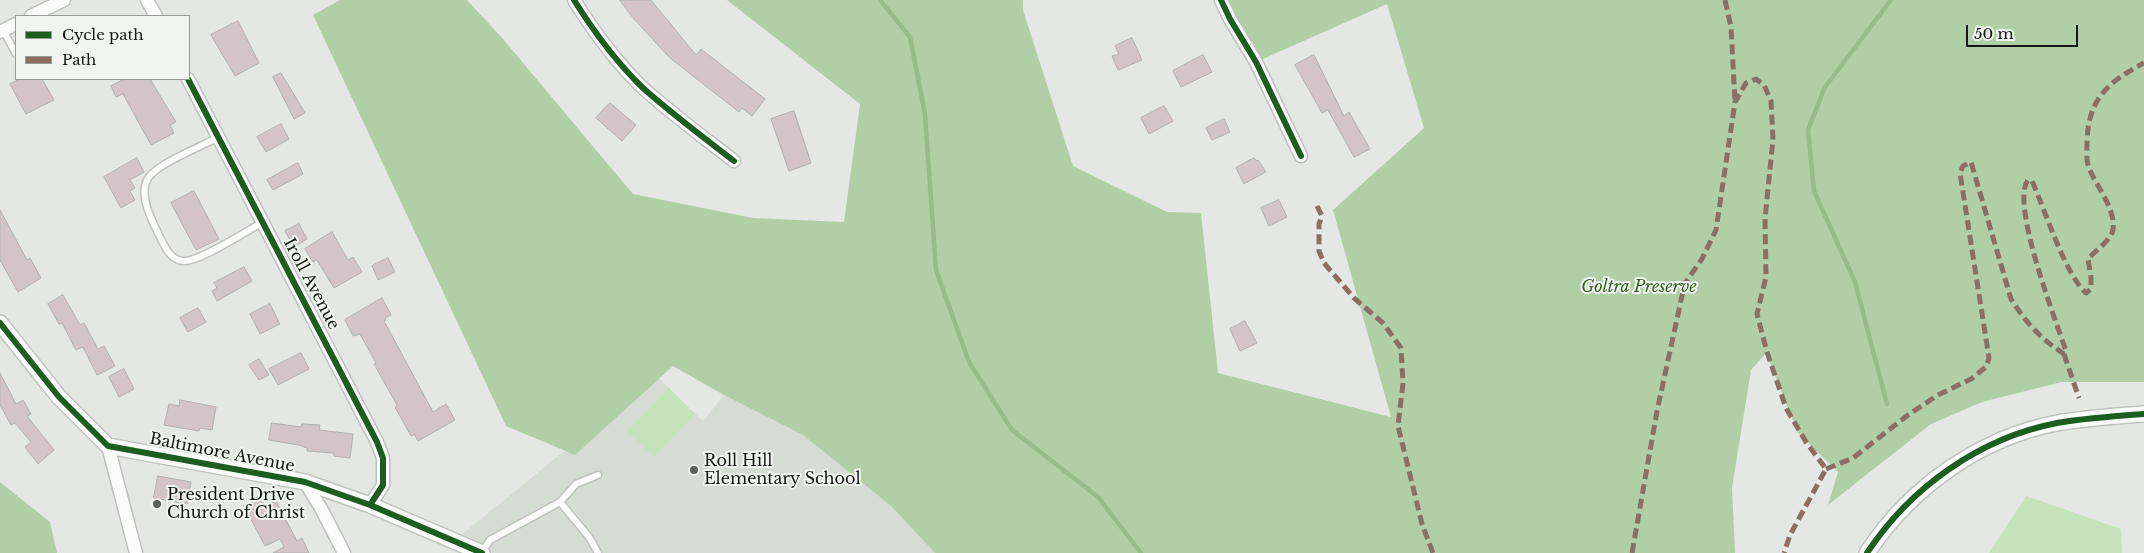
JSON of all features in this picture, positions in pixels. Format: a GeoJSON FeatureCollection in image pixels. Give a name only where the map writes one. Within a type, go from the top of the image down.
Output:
{"type":"FeatureCollection","features":[{"type":"Feature","properties":{"kind":"street"},"geometry":{"type":"LineString","coordinates":[[33,15],[64,0]]}},
{"type":"Feature","properties":{"kind":"street"},"geometry":{"type":"LineString","coordinates":[[147,0],[155,15]]}},
{"type":"Feature","properties":{"kind":"street"},"geometry":{"type":"LineString","coordinates":[[574,0],[593,30],[614,57],[642,87],[734,161]]}},
{"type":"Feature","properties":{"kind":"street"},"geometry":{"type":"LineString","coordinates":[[1221,0],[1230,20],[1256,62],[1301,156]]}},
{"type":"Feature","properties":{"kind":"street"},"geometry":{"type":"LineString","coordinates":[[2,31],[15,24]]}},
{"type":"Feature","properties":{"kind":"street","name":"Iroll Avenue"},"geometry":{"type":"LineString","coordinates":[[189,80],[377,442],[382,458],[383,485],[370,505]]}},
{"type":"Feature","properties":{"kind":"street"},"geometry":{"type":"LineString","coordinates":[[0,323],[59,397],[108,446],[136,553]]}},
{"type":"Feature","properties":{"kind":"street"},"geometry":{"type":"LineString","coordinates":[[1867,553],[1880,533],[1901,509],[1924,488],[1947,470],[1998,442],[2056,423],[2144,414]]}},
{"type":"Feature","properties":{"kind":"street","name":"Baltimore Avenue"},"geometry":{"type":"LineString","coordinates":[[108,446],[304,482],[370,505],[482,553]]}},
{"type":"Feature","properties":{"kind":"street"},"geometry":{"type":"LineString","coordinates":[[304,482],[322,510],[344,553]]}},
{"type":"Feature","properties":{"kind":"lane"},"geometry":{"type":"LineString","coordinates":[[2,31],[15,52]]}},
{"type":"Feature","properties":{"kind":"lane"},"geometry":{"type":"LineString","coordinates":[[219,137],[151,173],[146,181],[147,204],[152,220],[164,245],[176,260],[185,262],[206,254],[263,222]]}},
{"type":"Feature","properties":{"kind":"lane"},"geometry":{"type":"LineString","coordinates":[[482,553],[490,540],[560,502],[576,484],[598,475]]}},
{"type":"Feature","properties":{"kind":"lane"},"geometry":{"type":"LineString","coordinates":[[560,502],[589,537],[598,553]]}},
{"type":"Feature","properties":{"kind":"shaded area","name":"Roll Hill Elementary School"},"geometry":{"type":"Polygon","coordinates":[[[656,376],[703,421],[724,395],[803,435],[891,506],[935,553],[482,553],[454,541],[656,376]]]}},
{"type":"Feature","properties":{"kind":"green space","name":"Goltra Preserve"},"geometry":{"type":"Polygon","coordinates":[[[340,0],[467,0],[503,39],[633,194],[753,218],[844,222],[860,104],[727,0],[1023,0],[1023,10],[1073,166],[1167,212],[1201,213],[1218,373],[1391,417],[1333,210],[1424,128],[1387,4],[1256,62],[1221,0],[2144,0],[2144,382],[2062,382],[1982,402],[1931,424],[1828,505],[1838,472],[1798,433],[1766,353],[1751,370],[1732,488],[1735,553],[935,553],[891,506],[803,435],[724,395],[673,366],[575,455],[506,426],[313,15],[340,0]]]}},
{"type":"Feature","properties":{"kind":"green space"},"geometry":{"type":"Polygon","coordinates":[[[669,388],[695,414],[654,457],[627,431],[669,388]]]}},
{"type":"Feature","properties":{"kind":"green space"},"geometry":{"type":"Polygon","coordinates":[[[0,482],[50,522],[57,553],[0,553],[0,482]]]}},
{"type":"Feature","properties":{"kind":"green space"},"geometry":{"type":"Polygon","coordinates":[[[2026,496],[2121,529],[2122,553],[1989,553],[2026,496]]]}},
{"type":"Feature","properties":{"kind":"building"},"geometry":{"type":"Polygon","coordinates":[[[620,0],[651,0],[696,55],[701,49],[765,99],[752,116],[742,108],[739,112],[670,58],[634,19],[620,0]]]}},
{"type":"Feature","properties":{"kind":"building"},"geometry":{"type":"Polygon","coordinates":[[[238,21],[259,63],[235,76],[211,35],[238,21]]]}},
{"type":"Feature","properties":{"kind":"building"},"geometry":{"type":"Polygon","coordinates":[[[1132,38],[1142,60],[1118,70],[1112,56],[1119,54],[1115,46],[1132,38]]]}},
{"type":"Feature","properties":{"kind":"building"},"geometry":{"type":"Polygon","coordinates":[[[1203,55],[1212,72],[1181,87],[1173,71],[1203,55]]]}},
{"type":"Feature","properties":{"kind":"building"},"geometry":{"type":"Polygon","coordinates":[[[1314,55],[1344,116],[1349,112],[1370,149],[1354,157],[1328,110],[1322,113],[1295,65],[1314,55]]]}},
{"type":"Feature","properties":{"kind":"building"},"geometry":{"type":"Polygon","coordinates":[[[281,73],[305,113],[294,119],[273,77],[281,73]]]}},
{"type":"Feature","properties":{"kind":"building"},"geometry":{"type":"Polygon","coordinates":[[[19,80],[43,80],[54,100],[26,114],[10,84],[19,80]]]}},
{"type":"Feature","properties":{"kind":"building"},"geometry":{"type":"Polygon","coordinates":[[[123,80],[151,80],[176,122],[170,125],[174,133],[151,145],[123,94],[116,97],[111,86],[123,80]]]}},
{"type":"Feature","properties":{"kind":"building"},"geometry":{"type":"Polygon","coordinates":[[[610,103],[636,125],[622,141],[596,118],[610,103]]]}},
{"type":"Feature","properties":{"kind":"building"},"geometry":{"type":"Polygon","coordinates":[[[1164,106],[1173,121],[1149,134],[1141,118],[1164,106]]]}},
{"type":"Feature","properties":{"kind":"building"},"geometry":{"type":"Polygon","coordinates":[[[794,111],[811,163],[789,171],[771,119],[794,111]]]}},
{"type":"Feature","properties":{"kind":"building"},"geometry":{"type":"Polygon","coordinates":[[[1224,119],[1230,132],[1212,140],[1206,128],[1224,119]]]}},
{"type":"Feature","properties":{"kind":"building"},"geometry":{"type":"Polygon","coordinates":[[[281,124],[289,139],[266,152],[257,137],[281,124]]]}},
{"type":"Feature","properties":{"kind":"building"},"geometry":{"type":"Polygon","coordinates":[[[137,158],[144,172],[130,180],[135,188],[130,191],[135,200],[121,208],[104,177],[137,158]]]}},
{"type":"Feature","properties":{"kind":"building"},"geometry":{"type":"Polygon","coordinates":[[[1254,158],[1258,160],[1266,172],[1244,184],[1236,168],[1254,158]]]}},
{"type":"Feature","properties":{"kind":"building"},"geometry":{"type":"Polygon","coordinates":[[[298,163],[303,174],[273,190],[267,180],[298,163]]]}},
{"type":"Feature","properties":{"kind":"building"},"geometry":{"type":"Polygon","coordinates":[[[194,191],[219,239],[196,250],[171,203],[194,191]]]}},
{"type":"Feature","properties":{"kind":"building"},"geometry":{"type":"Polygon","coordinates":[[[1279,200],[1287,217],[1269,226],[1261,208],[1279,200]]]}},
{"type":"Feature","properties":{"kind":"building"},"geometry":{"type":"Polygon","coordinates":[[[0,210],[27,260],[30,258],[41,278],[18,292],[0,260],[0,210]]]}},
{"type":"Feature","properties":{"kind":"building"},"geometry":{"type":"Polygon","coordinates":[[[299,224],[307,239],[294,247],[285,231],[299,224]]]}},
{"type":"Feature","properties":{"kind":"building"},"geometry":{"type":"Polygon","coordinates":[[[332,232],[348,260],[353,257],[362,272],[334,288],[317,260],[313,262],[305,249],[332,232]]]}},
{"type":"Feature","properties":{"kind":"building"},"geometry":{"type":"Polygon","coordinates":[[[388,258],[395,272],[378,280],[372,266],[388,258]]]}},
{"type":"Feature","properties":{"kind":"building"},"geometry":{"type":"Polygon","coordinates":[[[244,267],[252,281],[217,301],[212,291],[217,288],[214,283],[244,267]]]}},
{"type":"Feature","properties":{"kind":"building"},"geometry":{"type":"Polygon","coordinates":[[[63,295],[80,325],[84,323],[98,349],[104,346],[115,366],[97,375],[83,347],[76,350],[62,323],[59,324],[48,304],[63,295]]]}},
{"type":"Feature","properties":{"kind":"building"},"geometry":{"type":"Polygon","coordinates":[[[382,298],[391,315],[385,318],[386,320],[384,321],[433,412],[446,404],[455,420],[418,441],[414,434],[411,436],[395,407],[397,405],[360,334],[353,336],[345,320],[382,298]]]}},
{"type":"Feature","properties":{"kind":"building"},"geometry":{"type":"Polygon","coordinates":[[[270,304],[280,324],[260,334],[250,314],[270,304]]]}},
{"type":"Feature","properties":{"kind":"building"},"geometry":{"type":"Polygon","coordinates":[[[198,308],[206,322],[188,332],[180,318],[198,308]]]}},
{"type":"Feature","properties":{"kind":"building"},"geometry":{"type":"Polygon","coordinates":[[[1245,321],[1257,343],[1240,351],[1230,329],[1245,321]]]}},
{"type":"Feature","properties":{"kind":"building"},"geometry":{"type":"Polygon","coordinates":[[[301,353],[309,369],[278,385],[269,369],[301,353]]]}},
{"type":"Feature","properties":{"kind":"building"},"geometry":{"type":"Polygon","coordinates":[[[259,359],[269,375],[259,380],[249,365],[259,359]]]}},
{"type":"Feature","properties":{"kind":"building"},"geometry":{"type":"Polygon","coordinates":[[[124,369],[134,389],[119,397],[109,377],[124,369]]]}},
{"type":"Feature","properties":{"kind":"building"},"geometry":{"type":"Polygon","coordinates":[[[0,373],[16,404],[23,400],[31,414],[27,416],[54,450],[38,464],[25,447],[31,442],[15,423],[11,425],[0,405],[0,373]]]}},
{"type":"Feature","properties":{"kind":"building"},"geometry":{"type":"Polygon","coordinates":[[[180,400],[216,407],[212,430],[200,428],[199,431],[164,425],[169,404],[179,406],[180,400]]]}},
{"type":"Feature","properties":{"kind":"building"},"geometry":{"type":"Polygon","coordinates":[[[272,423],[301,427],[302,424],[320,425],[319,430],[353,434],[350,458],[334,456],[334,453],[307,451],[307,448],[299,445],[269,440],[272,423]]]}},
{"type":"Feature","properties":{"kind":"building"},"geometry":{"type":"Polygon","coordinates":[[[158,476],[191,482],[187,504],[154,498],[158,476]]]}},
{"type":"Feature","properties":{"kind":"building"},"geometry":{"type":"Polygon","coordinates":[[[261,497],[265,506],[276,501],[297,541],[302,538],[309,553],[273,553],[284,547],[280,539],[265,546],[244,506],[261,497]]]}},
{"type":"Feature","properties":{"kind":"waterway"},"geometry":{"type":"LineString","coordinates":[[880,0],[910,37],[925,114],[936,270],[969,362],[1012,430],[1098,497],[1141,553]]}},
{"type":"Feature","properties":{"kind":"waterway"},"geometry":{"type":"LineString","coordinates":[[1887,404],[1855,282],[1814,191],[1808,130],[1825,87],[1891,0]]}},
{"type":"Feature","properties":{"kind":"marked path"},"geometry":{"type":"LineString","coordinates":[[1725,0],[1731,27],[1735,102]]}},
{"type":"Feature","properties":{"kind":"marked path"},"geometry":{"type":"LineString","coordinates":[[1826,469],[1853,458],[1908,415],[1938,395],[1971,379],[1986,367],[1989,358],[1960,173],[1963,166],[1971,162],[2011,299],[2034,330],[2064,354],[2066,351],[2036,263],[2029,236],[2024,193],[2028,180],[2032,181],[2063,257],[2078,284],[2086,293],[2091,289],[2088,259],[2106,241],[2113,230],[2113,221],[2108,205],[2087,162],[2088,127],[2091,114],[2096,103],[2110,85],[2144,63]]}},
{"type":"Feature","properties":{"kind":"marked path"},"geometry":{"type":"LineString","coordinates":[[1632,553],[1657,411],[1685,283],[1702,259],[1716,230],[1735,102],[1746,83],[1756,79],[1764,85],[1771,101],[1773,139],[1765,219],[1766,277],[1757,314],[1767,352],[1786,408],[1806,442],[1826,469],[1790,535],[1784,553]]}},
{"type":"Feature","properties":{"kind":"marked path"},"geometry":{"type":"LineString","coordinates":[[1317,206],[1322,216],[1319,224],[1319,251],[1324,263],[1354,298],[1383,323],[1401,348],[1403,383],[1398,426],[1422,524],[1433,553]]}},
{"type":"Feature","properties":{"kind":"marked path"},"geometry":{"type":"LineString","coordinates":[[2064,354],[2079,398]]}},
{"type":"Feature","properties":{"kind":"cycle path"},"geometry":{"type":"LineString","coordinates":[[574,0],[589,24],[633,78],[665,107],[734,161]]}},
{"type":"Feature","properties":{"kind":"cycle path"},"geometry":{"type":"LineString","coordinates":[[1221,0],[1230,19],[1256,62],[1301,156]]}},
{"type":"Feature","properties":{"kind":"cycle path"},"geometry":{"type":"LineString","coordinates":[[189,80],[377,442],[383,458],[383,485],[370,505]]}},
{"type":"Feature","properties":{"kind":"cycle path"},"geometry":{"type":"LineString","coordinates":[[0,323],[59,397],[108,446],[305,482],[370,505],[482,553]]}},
{"type":"Feature","properties":{"kind":"cycle path"},"geometry":{"type":"LineString","coordinates":[[1867,553],[1884,529],[1925,487],[1949,469],[2000,440],[2028,430],[2057,423],[2090,418],[2144,414]]}},
{"type":"Feature","properties":{"kind":"place","name":"Roll Hill Elementary School"},"geometry":{"type":"Point","coordinates":[694,470]}},
{"type":"Feature","properties":{"kind":"place","name":"President Drive Church of Christ"},"geometry":{"type":"Point","coordinates":[157,504]}}]}
